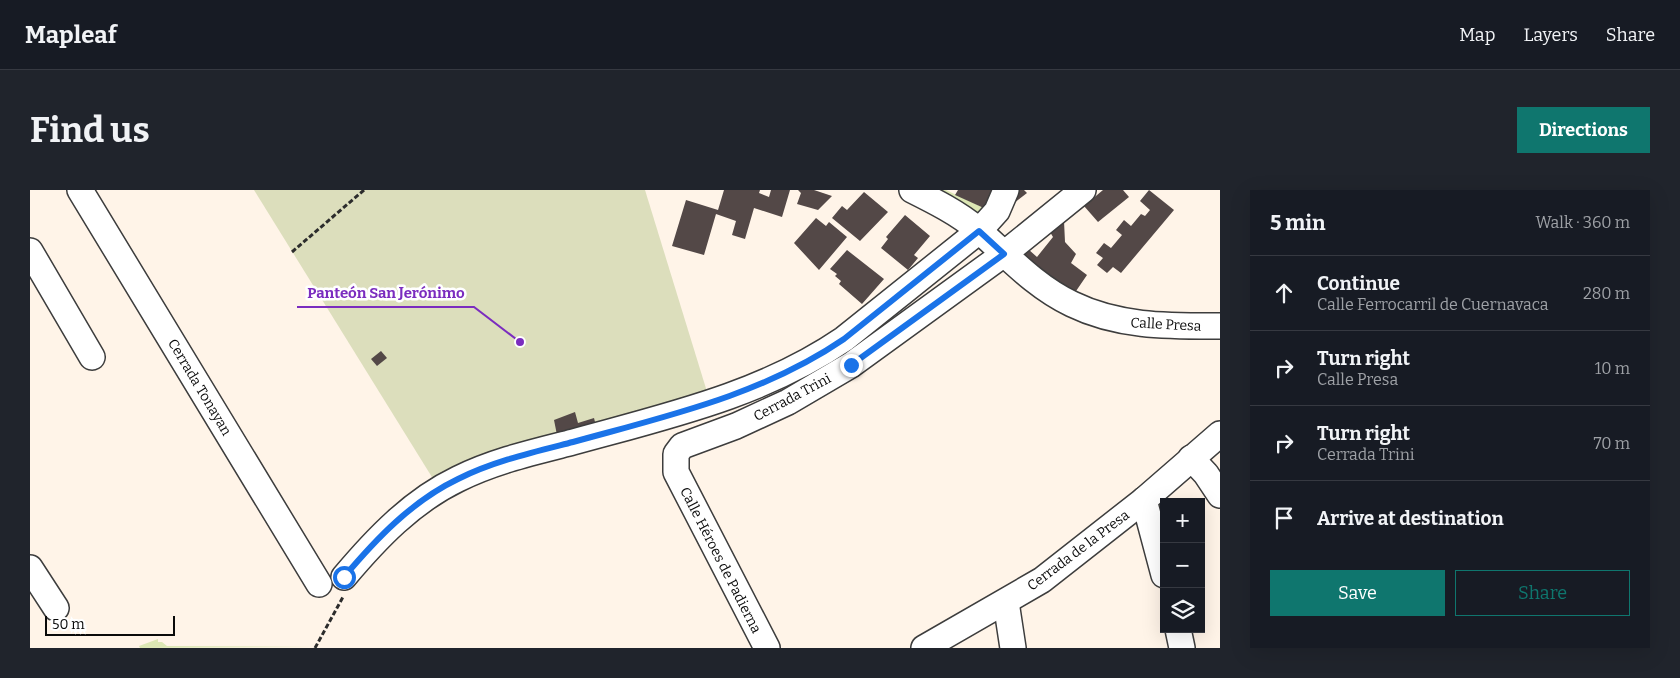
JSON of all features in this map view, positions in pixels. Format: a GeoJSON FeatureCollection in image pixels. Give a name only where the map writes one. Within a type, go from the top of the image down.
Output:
{"type":"FeatureCollection","features":[{"type":"Feature","properties":{"kind":"street","name":"Cerrada Tonayan"},"geometry":{"type":"LineString","coordinates":[[80,190],[319,584]]}},
{"type":"Feature","properties":{"kind":"street","name":"Calle Presa"},"geometry":{"type":"LineString","coordinates":[[912,190],[934,201],[979,231],[1053,294],[1096,314],[1150,326],[1220,326]]}},
{"type":"Feature","properties":{"kind":"street"},"geometry":{"type":"LineString","coordinates":[[344,577],[368,548],[396,522],[432,494],[457,479],[524,455],[713,403],[797,368],[844,339],[979,231],[997,211],[1006,190]]}},
{"type":"Feature","properties":{"kind":"street","name":"Cerrada Trini"},"geometry":{"type":"LineString","coordinates":[[676,472],[676,454],[682,446],[736,426],[788,402],[851,365],[1004,254],[1083,190]]}},
{"type":"Feature","properties":{"kind":"street"},"geometry":{"type":"LineString","coordinates":[[30,252],[92,357]]}},
{"type":"Feature","properties":{"kind":"street","name":"Cerrada de la Presa"},"geometry":{"type":"LineString","coordinates":[[924,648],[1042,580],[1144,500],[1220,434]]}},
{"type":"Feature","properties":{"kind":"street"},"geometry":{"type":"LineString","coordinates":[[1191,458],[1206,474],[1220,495]]}},
{"type":"Feature","properties":{"kind":"street","name":"Calle Héroes de Padierna"},"geometry":{"type":"LineString","coordinates":[[676,472],[767,648]]}},
{"type":"Feature","properties":{"kind":"street"},"geometry":{"type":"LineString","coordinates":[[1144,500],[1160,560]]}},
{"type":"Feature","properties":{"kind":"street"},"geometry":{"type":"LineString","coordinates":[[34,583],[56,608]]}},
{"type":"Feature","properties":{"kind":"street"},"geometry":{"type":"LineString","coordinates":[[1006,602],[1013,648]]}},
{"type":"Feature","properties":{"kind":"street"},"geometry":{"type":"LineString","coordinates":[[1179,633],[1182,648]]}},
{"type":"Feature","properties":{"kind":"path"},"geometry":{"type":"LineString","coordinates":[[292,252],[364,190]]}},
{"type":"Feature","properties":{"kind":"green space"},"geometry":{"type":"Polygon","coordinates":[[[254,190],[645,190],[708,395],[435,482],[254,190]]]}},
{"type":"Feature","properties":{"kind":"green space"},"geometry":{"type":"Polygon","coordinates":[[[926,190],[946,190],[986,209],[984,215],[926,190]]]}},
{"type":"Feature","properties":{"kind":"green space"},"geometry":{"type":"Polygon","coordinates":[[[158,639],[158,642],[162,642],[167,646],[315,647],[140,648],[139,646],[158,639]]]}},
{"type":"Feature","properties":{"kind":"building"},"geometry":{"type":"Polygon","coordinates":[[[724,190],[760,190],[759,193],[769,197],[771,190],[790,190],[782,217],[754,208],[745,239],[732,235],[736,221],[716,214],[704,255],[672,246],[686,200],[718,210],[724,190]]]}},
{"type":"Feature","properties":{"kind":"building"},"geometry":{"type":"Polygon","coordinates":[[[798,190],[814,190],[832,196],[818,210],[797,204],[801,193],[798,190]]]}},
{"type":"Feature","properties":{"kind":"building"},"geometry":{"type":"Polygon","coordinates":[[[958,190],[995,190],[986,209],[955,195],[958,190]]]}},
{"type":"Feature","properties":{"kind":"building"},"geometry":{"type":"Polygon","coordinates":[[[1017,190],[1024,190],[1027,193],[1014,203],[1009,196],[1017,190]]]}},
{"type":"Feature","properties":{"kind":"building"},"geometry":{"type":"Polygon","coordinates":[[[1103,190],[1123,190],[1129,197],[1098,222],[1084,206],[1103,190]]]}},
{"type":"Feature","properties":{"kind":"building"},"geometry":{"type":"Polygon","coordinates":[[[1149,190],[1174,210],[1121,273],[1113,267],[1107,273],[1097,265],[1103,258],[1096,253],[1104,243],[1111,248],[1122,235],[1116,230],[1124,220],[1131,226],[1141,214],[1145,216],[1150,210],[1140,201],[1149,190]]]}},
{"type":"Feature","properties":{"kind":"building"},"geometry":{"type":"Polygon","coordinates":[[[864,192],[888,212],[860,241],[832,218],[842,206],[847,210],[864,192]]]}},
{"type":"Feature","properties":{"kind":"building"},"geometry":{"type":"Polygon","coordinates":[[[905,215],[930,236],[914,255],[918,258],[908,270],[881,248],[888,239],[886,237],[905,215]]]}},
{"type":"Feature","properties":{"kind":"building"},"geometry":{"type":"Polygon","coordinates":[[[816,218],[826,226],[829,222],[847,237],[819,270],[794,243],[816,218]]]}},
{"type":"Feature","properties":{"kind":"building"},"geometry":{"type":"Polygon","coordinates":[[[1064,221],[1065,242],[1076,254],[1071,263],[1087,275],[1074,294],[1021,254],[1028,249],[1037,257],[1053,237],[1050,232],[1064,221]]]}},
{"type":"Feature","properties":{"kind":"building"},"geometry":{"type":"Polygon","coordinates":[[[847,250],[884,279],[862,304],[839,284],[841,281],[835,276],[837,274],[830,269],[847,250]]]}},
{"type":"Feature","properties":{"kind":"building"},"geometry":{"type":"Polygon","coordinates":[[[381,351],[387,358],[377,366],[371,359],[381,351]]]}},
{"type":"Feature","properties":{"kind":"building"},"geometry":{"type":"Polygon","coordinates":[[[575,412],[578,423],[594,418],[596,426],[557,435],[554,420],[575,412]]]}},
{"type":"Feature","properties":{"kind":"place","name":"Panteón San Jerónimo"},"geometry":{"type":"Point","coordinates":[520,342]}},
{"type":"Feature","properties":{"kind":"route"},"geometry":{"type":"LineString","coordinates":[[344,577],[368,548],[396,522],[432,494],[457,479],[524,455],[713,403],[776,379],[821,355],[844,339],[979,231],[1004,254],[851,365]]}}]}
